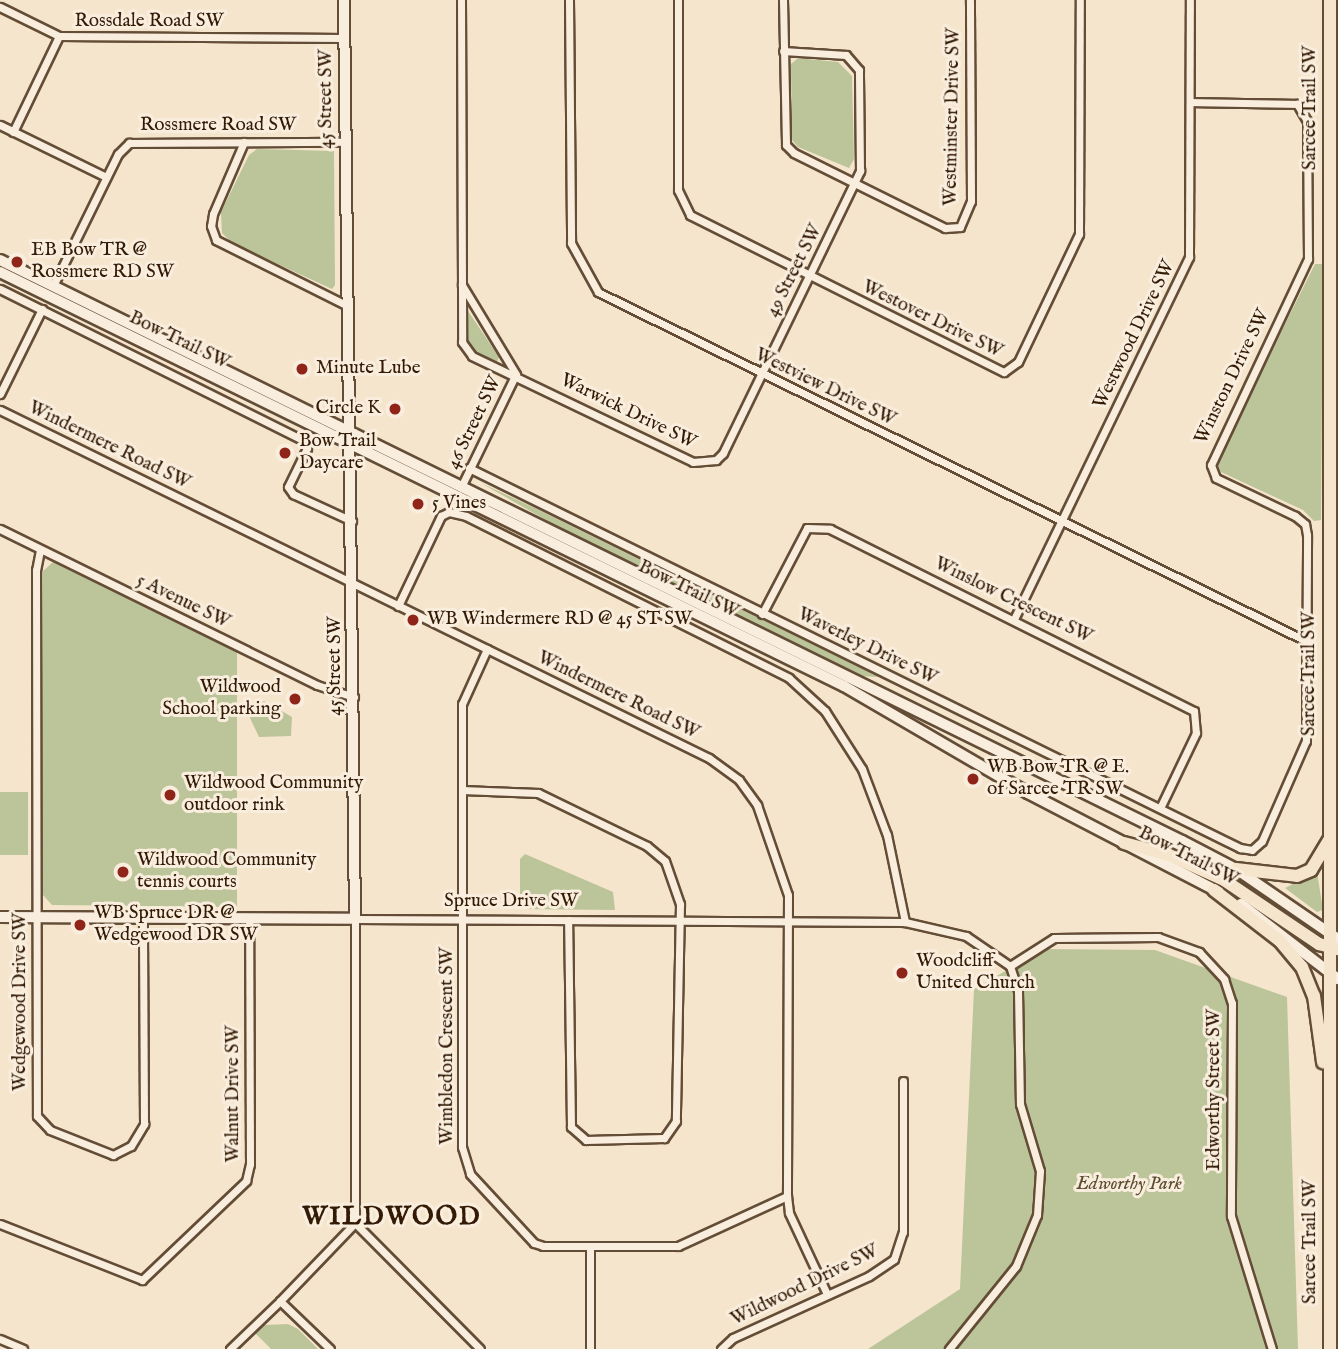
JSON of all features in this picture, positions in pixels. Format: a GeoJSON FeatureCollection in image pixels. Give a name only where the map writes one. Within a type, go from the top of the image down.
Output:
{"type":"FeatureCollection","features":[{"type":"Feature","properties":{"kind":"highway","name":"Sarcee Trail SW"},"geometry":{"type":"LineString","coordinates":[[1330,0],[1330,838],[1335,973],[1330,1099],[1330,1349]]}},
{"type":"Feature","properties":{"kind":"highway"},"geometry":{"type":"LineString","coordinates":[[1236,869],[1297,876],[1311,870],[1330,838]]}},
{"type":"Feature","properties":{"kind":"highway"},"geometry":{"type":"LineString","coordinates":[[1124,844],[1169,855],[1224,880],[1334,942]]}},
{"type":"Feature","properties":{"kind":"highway"},"geometry":{"type":"LineString","coordinates":[[1214,890],[1289,950],[1310,982],[1330,1099]]}},
{"type":"Feature","properties":{"kind":"main road","name":"45 Street SW"},"geometry":{"type":"LineString","coordinates":[[344,0],[346,305],[354,584],[355,919]]}},
{"type":"Feature","properties":{"kind":"main road","name":"Bow Trail SW"},"geometry":{"type":"LineString","coordinates":[[0,260],[349,429],[1236,869],[1334,942]]}},
{"type":"Feature","properties":{"kind":"main road","name":"Bow Trail SW"},"geometry":{"type":"LineString","coordinates":[[0,272],[822,675],[1124,844],[1257,914],[1335,973]]}},
{"type":"Feature","properties":{"kind":"main road"},"geometry":{"type":"LineString","coordinates":[[954,748],[955,738],[966,734]]}},
{"type":"Feature","properties":{"kind":"main road","name":"Spruce Drive SW"},"geometry":{"type":"LineString","coordinates":[[0,917],[355,919]]}},
{"type":"Feature","properties":{"kind":"street","name":"Warwick Drive SW"},"geometry":{"type":"LineString","coordinates":[[461,0],[460,333],[464,348],[472,356],[516,374],[693,462],[704,463],[723,453],[762,375]]}},
{"type":"Feature","properties":{"kind":"street","name":"Westview Drive SW"},"geometry":{"type":"LineString","coordinates":[[569,0],[571,236],[575,256],[592,285],[610,301],[1308,642]]}},
{"type":"Feature","properties":{"kind":"street","name":"Westover Drive SW"},"geometry":{"type":"LineString","coordinates":[[678,0],[680,199],[698,223],[1004,372],[1013,369],[1079,234],[1080,0]]}},
{"type":"Feature","properties":{"kind":"street","name":"Westminster Drive SW"},"geometry":{"type":"LineString","coordinates":[[783,0],[786,145],[794,153],[946,228],[960,228],[967,217],[970,0]]}},
{"type":"Feature","properties":{"kind":"street","name":"Westwood Drive SW"},"geometry":{"type":"LineString","coordinates":[[1014,619],[1189,257],[1190,0]]}},
{"type":"Feature","properties":{"kind":"street"},"geometry":{"type":"LineString","coordinates":[[0,7],[59,36]]}},
{"type":"Feature","properties":{"kind":"street","name":"Rossdale Road SW"},"geometry":{"type":"LineString","coordinates":[[13,132],[59,36],[344,38]]}},
{"type":"Feature","properties":{"kind":"street"},"geometry":{"type":"LineString","coordinates":[[783,51],[846,55],[859,70],[857,182]]}},
{"type":"Feature","properties":{"kind":"street","name":"Winston Drive SW"},"geometry":{"type":"LineString","coordinates":[[1191,102],[1288,102],[1302,108],[1307,121],[1308,259],[1211,465],[1216,478],[1305,524],[1308,642],[1306,741],[1262,841],[1252,850]]}},
{"type":"Feature","properties":{"kind":"street"},"geometry":{"type":"LineString","coordinates":[[0,125],[106,177]]}},
{"type":"Feature","properties":{"kind":"street","name":"Rossmere Road SW"},"geometry":{"type":"LineString","coordinates":[[53,286],[120,150],[132,142],[345,142]]}},
{"type":"Feature","properties":{"kind":"street"},"geometry":{"type":"LineString","coordinates":[[244,142],[213,214],[216,240],[346,305]]}},
{"type":"Feature","properties":{"kind":"street","name":"49 Street SW"},"geometry":{"type":"LineString","coordinates":[[762,375],[857,182]]}},
{"type":"Feature","properties":{"kind":"street"},"geometry":{"type":"LineString","coordinates":[[462,284],[516,374]]}},
{"type":"Feature","properties":{"kind":"street"},"geometry":{"type":"LineString","coordinates":[[0,289],[303,440],[307,448],[288,487],[293,495],[353,522]]}},
{"type":"Feature","properties":{"kind":"street"},"geometry":{"type":"LineString","coordinates":[[0,394],[42,309]]}},
{"type":"Feature","properties":{"kind":"street","name":"46 Street SW"},"geometry":{"type":"LineString","coordinates":[[462,485],[516,374]]}},
{"type":"Feature","properties":{"kind":"street","name":"Windermere Road SW"},"geometry":{"type":"LineString","coordinates":[[0,410],[487,649],[732,773],[757,805],[782,866],[788,922],[787,1196],[789,1213],[827,1294]]}},
{"type":"Feature","properties":{"kind":"street","name":"Waverley Drive SW"},"geometry":{"type":"LineString","coordinates":[[469,468],[762,614],[1252,850]]}},
{"type":"Feature","properties":{"kind":"street"},"geometry":{"type":"LineString","coordinates":[[398,606],[441,516],[449,512],[466,516],[789,678],[825,711],[862,769],[887,835],[905,922]]}},
{"type":"Feature","properties":{"kind":"street","name":"Winslow Crescent SW"},"geometry":{"type":"LineString","coordinates":[[762,614],[802,534],[819,526],[1014,619],[1194,711],[1196,733],[1160,808]]}},
{"type":"Feature","properties":{"kind":"street","name":"5 Avenue SW"},"geometry":{"type":"LineString","coordinates":[[0,529],[317,685],[354,697]]}},
{"type":"Feature","properties":{"kind":"street","name":"Wedgewood Drive SW"},"geometry":{"type":"LineString","coordinates":[[40,550],[36,570],[37,1116],[50,1130],[113,1155],[131,1146],[144,1124],[143,919]]}},
{"type":"Feature","properties":{"kind":"street","name":"Wimbledon Crescent SW"},"geometry":{"type":"LineString","coordinates":[[487,649],[462,704],[465,1161],[474,1181],[534,1243],[590,1246],[678,1245],[787,1196]]}},
{"type":"Feature","properties":{"kind":"street"},"geometry":{"type":"LineString","coordinates":[[462,790],[538,793],[647,846],[670,870],[680,904],[677,921],[674,1129],[659,1139],[586,1140],[574,1133],[569,1121],[568,920]]}},
{"type":"Feature","properties":{"kind":"street","name":"Walnut Drive SW"},"geometry":{"type":"LineString","coordinates":[[0,1224],[142,1280],[246,1181],[250,1164],[250,919]]}},
{"type":"Feature","properties":{"kind":"street","name":"Spruce Drive SW"},"geometry":{"type":"LineString","coordinates":[[355,919],[905,922],[966,936],[1010,965]]}},
{"type":"Feature","properties":{"kind":"street","name":"45 Street SW"},"geometry":{"type":"LineString","coordinates":[[355,919],[355,1223]]}},
{"type":"Feature","properties":{"kind":"street","name":"Edworthy Street SW"},"geometry":{"type":"LineString","coordinates":[[1010,965],[1054,938],[1158,937],[1199,952],[1224,979],[1232,1003],[1231,1216],[1272,1349]]}},
{"type":"Feature","properties":{"kind":"street"},"geometry":{"type":"LineString","coordinates":[[950,1349],[1016,1266],[1040,1200],[1037,1156],[1020,1104],[1018,990],[1010,965]]}},
{"type":"Feature","properties":{"kind":"street","name":"Wildwood Drive SW"},"geometry":{"type":"LineString","coordinates":[[721,1349],[733,1338],[886,1266],[901,1246],[903,1081]]}},
{"type":"Feature","properties":{"kind":"street"},"geometry":{"type":"LineString","coordinates":[[230,1349],[355,1223],[481,1349]]}},
{"type":"Feature","properties":{"kind":"street"},"geometry":{"type":"LineString","coordinates":[[590,1246],[590,1349]]}},
{"type":"Feature","properties":{"kind":"street"},"geometry":{"type":"LineString","coordinates":[[279,1301],[330,1349]]}},
{"type":"Feature","properties":{"kind":"street"},"geometry":{"type":"LineString","coordinates":[[0,1339],[23,1349]]}},
{"type":"Feature","properties":{"kind":"green space"},"geometry":{"type":"Polygon","coordinates":[[[798,58],[838,62],[852,76],[854,159],[849,168],[798,147],[792,140],[791,64],[798,58]]]}},
{"type":"Feature","properties":{"kind":"green space"},"geometry":{"type":"Polygon","coordinates":[[[257,149],[334,151],[335,285],[332,289],[232,243],[222,233],[221,212],[249,155],[257,149]]]}},
{"type":"Feature","properties":{"kind":"green space"},"geometry":{"type":"Polygon","coordinates":[[[1315,264],[1323,264],[1321,520],[1314,521],[1303,510],[1221,472],[1216,462],[1315,264]]]}},
{"type":"Feature","properties":{"kind":"green space"},"geometry":{"type":"Polygon","coordinates":[[[468,311],[499,357],[497,362],[477,353],[466,339],[468,311]]]}},
{"type":"Feature","properties":{"kind":"green space"},"geometry":{"type":"Polygon","coordinates":[[[481,483],[879,677],[859,676],[574,536],[481,483]]]}},
{"type":"Feature","properties":{"kind":"green space"},"geometry":{"type":"Polygon","coordinates":[[[53,562],[237,652],[237,907],[52,905],[43,895],[41,573],[53,562]]]}},
{"type":"Feature","properties":{"kind":"green space"},"geometry":{"type":"Polygon","coordinates":[[[264,701],[292,717],[291,736],[259,737],[250,718],[253,707],[264,701]]]}},
{"type":"Feature","properties":{"kind":"green space"},"geometry":{"type":"Polygon","coordinates":[[[0,792],[28,792],[28,855],[0,855],[0,792]]]}},
{"type":"Feature","properties":{"kind":"green space"},"geometry":{"type":"Polygon","coordinates":[[[525,854],[613,892],[615,910],[520,909],[520,859],[525,854]]]}},
{"type":"Feature","properties":{"kind":"green space"},"geometry":{"type":"Polygon","coordinates":[[[1317,872],[1323,910],[1317,912],[1285,888],[1317,872]]]}},
{"type":"Feature","properties":{"kind":"green space","name":"Edworthy Park"},"geometry":{"type":"Polygon","coordinates":[[[1044,949],[1155,950],[1287,997],[1298,1349],[868,1349],[960,1289],[974,989],[1044,949]]]}},
{"type":"Feature","properties":{"kind":"green space"},"geometry":{"type":"Polygon","coordinates":[[[288,1324],[298,1329],[318,1349],[271,1349],[254,1332],[265,1325],[288,1324]]]}},
{"type":"Feature","properties":{"kind":"place","name":"EB Bow TR @ Rossmere RD SW"},"geometry":{"type":"Point","coordinates":[17,262]}},
{"type":"Feature","properties":{"kind":"place","name":"Minute Lube"},"geometry":{"type":"Point","coordinates":[302,369]}},
{"type":"Feature","properties":{"kind":"place","name":"Circle K"},"geometry":{"type":"Point","coordinates":[395,409]}},
{"type":"Feature","properties":{"kind":"place","name":"Bow Trail Daycare"},"geometry":{"type":"Point","coordinates":[285,453]}},
{"type":"Feature","properties":{"kind":"place","name":"5 Vines"},"geometry":{"type":"Point","coordinates":[418,504]}},
{"type":"Feature","properties":{"kind":"place","name":"WB Windermere RD @ 45 ST SW"},"geometry":{"type":"Point","coordinates":[413,620]}},
{"type":"Feature","properties":{"kind":"place","name":"Wildwood School parking"},"geometry":{"type":"Point","coordinates":[295,699]}},
{"type":"Feature","properties":{"kind":"place","name":"WB Bow TR @ E. of Sarcee TR SW"},"geometry":{"type":"Point","coordinates":[973,779]}},
{"type":"Feature","properties":{"kind":"place","name":"Wildwood Community outdoor rink"},"geometry":{"type":"Point","coordinates":[170,795]}},
{"type":"Feature","properties":{"kind":"place","name":"Wildwood Community tennis courts"},"geometry":{"type":"Point","coordinates":[123,872]}},
{"type":"Feature","properties":{"kind":"place","name":"WB Spruce DR @ Wedgewood DR SW"},"geometry":{"type":"Point","coordinates":[80,925]}},
{"type":"Feature","properties":{"kind":"place","name":"Woodcliff United Church"},"geometry":{"type":"Point","coordinates":[902,973]}},
{"type":"Feature","properties":{"kind":"district","name":"WILDWOOD"},"geometry":{"type":"Point","coordinates":[392,1217]}}]}
